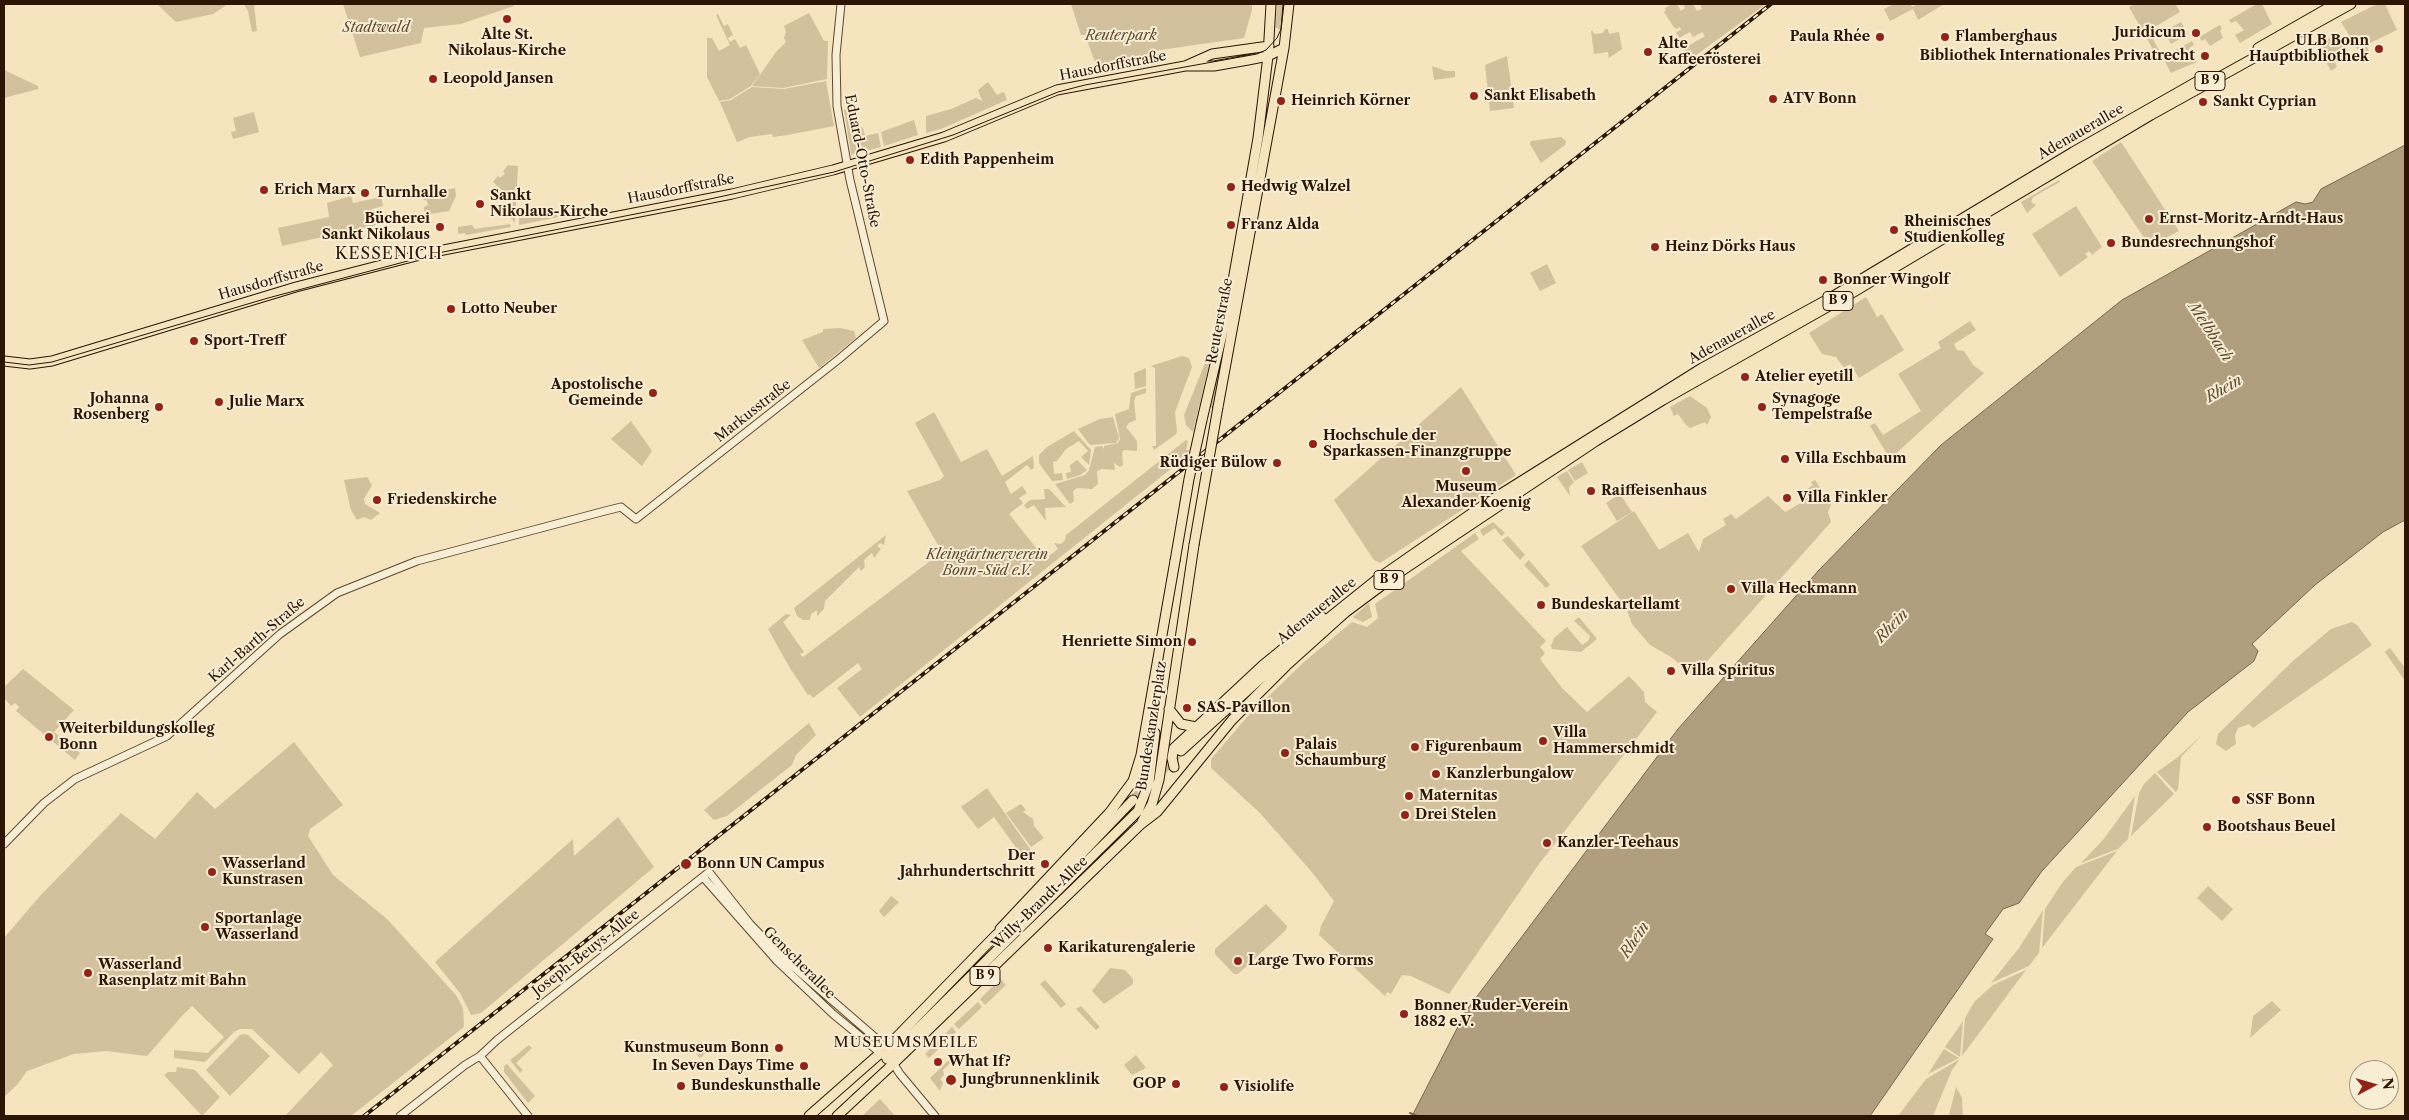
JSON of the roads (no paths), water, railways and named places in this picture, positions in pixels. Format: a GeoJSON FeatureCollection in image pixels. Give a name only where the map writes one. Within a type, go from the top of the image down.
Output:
{"type":"FeatureCollection","features":[{"type":"Feature","properties":{"kind":"main road","name":"Reuterstraße"},"geometry":{"type":"LineString","coordinates":[[1161,639],[1189,478],[1228,309],[1258,138],[1270,52],[1271,4]]}},
{"type":"Feature","properties":{"kind":"main road","name":"Reuterstraße"},"geometry":{"type":"LineString","coordinates":[[1179,644],[1218,407],[1284,48],[1289,4]]}},
{"type":"Feature","properties":{"kind":"main road","name":"Adenauerallee"},"geometry":{"type":"LineString","coordinates":[[1181,751],[1270,669],[1346,604],[1480,508],[1702,368],[1830,298],[2073,152],[2335,4]]}},
{"type":"Feature","properties":{"kind":"main road","name":"Adenauerallee"},"geometry":{"type":"LineString","coordinates":[[1210,748],[1232,720],[1286,666],[1346,612],[1441,543],[1596,441],[1663,400],[1846,296],[2147,117],[2351,4]]}},
{"type":"Feature","properties":{"kind":"main road","name":"Hausdorffstraße"},"geometry":{"type":"LineString","coordinates":[[4,361],[30,364],[52,360],[296,287],[428,253],[732,194],[847,166],[944,137],[1057,90],[1185,66],[1214,66],[1284,48]]}},
{"type":"Feature","properties":{"kind":"main road"},"geometry":{"type":"LineString","coordinates":[[1270,52],[1276,89]]}},
{"type":"Feature","properties":{"kind":"main road"},"geometry":{"type":"LineString","coordinates":[[1240,240],[1245,262]]}},
{"type":"Feature","properties":{"kind":"main road"},"geometry":{"type":"LineString","coordinates":[[1174,767],[1172,754],[1174,748],[1196,727],[1312,623],[1346,604]]}},
{"type":"Feature","properties":{"kind":"main road","name":"Bundeskanzlerplatz"},"geometry":{"type":"LineString","coordinates":[[1129,788],[1139,763],[1161,639]]}},
{"type":"Feature","properties":{"kind":"main road","name":"Bundeskanzlerplatz"},"geometry":{"type":"LineString","coordinates":[[1140,825],[1155,796],[1179,644]]}},
{"type":"Feature","properties":{"kind":"main road"},"geometry":{"type":"LineString","coordinates":[[1150,708],[1162,756],[1174,767],[1182,768],[1196,764]]}},
{"type":"Feature","properties":{"kind":"main road"},"geometry":{"type":"LineString","coordinates":[[1169,709],[1181,724],[1196,727]]}},
{"type":"Feature","properties":{"kind":"main road"},"geometry":{"type":"LineString","coordinates":[[987,959],[998,956],[1138,811],[1150,783],[1155,733]]}},
{"type":"Feature","properties":{"kind":"main road","name":"Bundeskanzlerplatz"},"geometry":{"type":"LineString","coordinates":[[1140,825],[1157,812],[1210,748]]}},
{"type":"Feature","properties":{"kind":"main road","name":"Willy-Brandt-Allee"},"geometry":{"type":"LineString","coordinates":[[887,1056],[996,935],[1004,922],[1110,812],[1129,788]]}},
{"type":"Feature","properties":{"kind":"main road","name":"Willy-Brandt-Allee"},"geometry":{"type":"LineString","coordinates":[[996,935],[1011,924],[1045,892],[1132,800]]}},
{"type":"Feature","properties":{"kind":"main road","name":"Willy-Brandt-Allee"},"geometry":{"type":"LineString","coordinates":[[887,1056],[1140,825]]}},
{"type":"Feature","properties":{"kind":"main road"},"geometry":{"type":"LineString","coordinates":[[887,1056],[987,959],[992,949],[1038,902],[1045,892]]}},
{"type":"Feature","properties":{"kind":"main road","name":"B 9"},"geometry":{"type":"LineString","coordinates":[[810,1116],[887,1056]]}},
{"type":"Feature","properties":{"kind":"main road","name":"B 9"},"geometry":{"type":"LineString","coordinates":[[837,1116],[887,1056]]}},
{"type":"Feature","properties":{"kind":"street","name":"Eduard-Otto-Straße"},"geometry":{"type":"LineString","coordinates":[[842,4],[836,55],[836,90],[847,166],[884,321]]}},
{"type":"Feature","properties":{"kind":"street","name":"Markusstraße"},"geometry":{"type":"LineString","coordinates":[[621,507],[636,519],[884,321]]}},
{"type":"Feature","properties":{"kind":"street","name":"Karl-Barth-Straße"},"geometry":{"type":"LineString","coordinates":[[4,844],[44,803],[75,780],[167,736],[280,634],[337,593],[417,562],[621,507]]}},
{"type":"Feature","properties":{"kind":"street","name":"Joseph-Beuys-Allee"},"geometry":{"type":"LineString","coordinates":[[400,1116],[465,1065],[480,1056],[497,1040],[706,874]]}},
{"type":"Feature","properties":{"kind":"street","name":"Genscherallee"},"geometry":{"type":"LineString","coordinates":[[706,874],[781,956],[887,1056],[935,1116]]}},
{"type":"Feature","properties":{"kind":"street"},"geometry":{"type":"LineString","coordinates":[[480,1056],[528,1116]]}},
{"type":"Feature","properties":{"kind":"water"},"geometry":{"type":"Polygon","coordinates":[[[2405,145],[2405,520],[2383,532],[2315,585],[2252,644],[2258,651],[2254,661],[2188,712],[2042,871],[2019,903],[2003,909],[1985,934],[1993,939],[1870,1116],[1412,1116],[1466,1011],[1678,729],[1819,570],[1941,445],[2122,300],[2296,202],[2305,204],[2313,202],[2321,189],[2405,145]]]}},
{"type":"Feature","properties":{"kind":"waterway"},"geometry":{"type":"LineString","coordinates":[[1410,1113],[1417,1116]]}},
{"type":"Feature","properties":{"kind":"tunnel"},"geometry":{"type":"LineString","coordinates":[[1133,800],[1181,751]]}},
{"type":"Feature","properties":{"kind":"tram line"},"geometry":{"type":"LineString","coordinates":[[4,362],[29,365],[52,362],[268,298],[438,253],[696,202],[834,172],[953,135],[1058,92],[1085,85],[1257,54],[1266,50],[1277,38],[1281,29],[1283,4]]}},
{"type":"Feature","properties":{"kind":"railway"},"geometry":{"type":"LineString","coordinates":[[364,1116],[1771,4]]}},
{"type":"Feature","properties":{"kind":"place","name":"Alte St. Nikolaus-Kirche"},"geometry":{"type":"Point","coordinates":[507,19]}},
{"type":"Feature","properties":{"kind":"place","name":"Juridicum"},"geometry":{"type":"Point","coordinates":[2196,33]}},
{"type":"Feature","properties":{"kind":"place","name":"Paula Rhée"},"geometry":{"type":"Point","coordinates":[1880,37]}},
{"type":"Feature","properties":{"kind":"place","name":"Flamberghaus"},"geometry":{"type":"Point","coordinates":[1945,37]}},
{"type":"Feature","properties":{"kind":"place","name":"ULB Bonn Hauptbibliothek"},"geometry":{"type":"Point","coordinates":[2379,49]}},
{"type":"Feature","properties":{"kind":"place","name":"Alte Kaffeerösterei"},"geometry":{"type":"Point","coordinates":[1648,52]}},
{"type":"Feature","properties":{"kind":"place","name":"Bibliothek Internationales Privatrecht"},"geometry":{"type":"Point","coordinates":[2205,56]}},
{"type":"Feature","properties":{"kind":"place","name":"Leopold Jansen"},"geometry":{"type":"Point","coordinates":[433,79]}},
{"type":"Feature","properties":{"kind":"place","name":"Sankt Elisabeth"},"geometry":{"type":"Point","coordinates":[1474,96]}},
{"type":"Feature","properties":{"kind":"place","name":"ATV Bonn"},"geometry":{"type":"Point","coordinates":[1773,99]}},
{"type":"Feature","properties":{"kind":"place","name":"Heinrich Körner"},"geometry":{"type":"Point","coordinates":[1281,101]}},
{"type":"Feature","properties":{"kind":"place","name":"Sankt Cyprian"},"geometry":{"type":"Point","coordinates":[2203,102]}},
{"type":"Feature","properties":{"kind":"place","name":"Edith Pappenheim"},"geometry":{"type":"Point","coordinates":[910,160]}},
{"type":"Feature","properties":{"kind":"place","name":"Hedwig Walzel"},"geometry":{"type":"Point","coordinates":[1231,187]}},
{"type":"Feature","properties":{"kind":"place","name":"Erich Marx"},"geometry":{"type":"Point","coordinates":[264,190]}},
{"type":"Feature","properties":{"kind":"place","name":"Turnhalle"},"geometry":{"type":"Point","coordinates":[365,193]}},
{"type":"Feature","properties":{"kind":"place","name":"Sankt Nikolaus-Kirche"},"geometry":{"type":"Point","coordinates":[480,204]}},
{"type":"Feature","properties":{"kind":"place","name":"Ernst-Moritz-Arndt-Haus"},"geometry":{"type":"Point","coordinates":[2149,219]}},
{"type":"Feature","properties":{"kind":"place","name":"Franz Alda"},"geometry":{"type":"Point","coordinates":[1231,225]}},
{"type":"Feature","properties":{"kind":"place","name":"Bücherei Sankt Nikolaus"},"geometry":{"type":"Point","coordinates":[440,227]}},
{"type":"Feature","properties":{"kind":"place","name":"Rheinisches Studienkolleg"},"geometry":{"type":"Point","coordinates":[1894,230]}},
{"type":"Feature","properties":{"kind":"place","name":"Bundesrechnungshof"},"geometry":{"type":"Point","coordinates":[2111,243]}},
{"type":"Feature","properties":{"kind":"place","name":"Heinz Dörks Haus"},"geometry":{"type":"Point","coordinates":[1655,247]}},
{"type":"Feature","properties":{"kind":"place","name":"Bonner Wingolf"},"geometry":{"type":"Point","coordinates":[1823,280]}},
{"type":"Feature","properties":{"kind":"place","name":"Lotto Neuber"},"geometry":{"type":"Point","coordinates":[451,309]}},
{"type":"Feature","properties":{"kind":"place","name":"Sport-Treff"},"geometry":{"type":"Point","coordinates":[194,341]}},
{"type":"Feature","properties":{"kind":"place","name":"Atelier eyetill"},"geometry":{"type":"Point","coordinates":[1745,377]}},
{"type":"Feature","properties":{"kind":"place","name":"Apostolische Gemeinde"},"geometry":{"type":"Point","coordinates":[653,393]}},
{"type":"Feature","properties":{"kind":"place","name":"Julie Marx"},"geometry":{"type":"Point","coordinates":[219,402]}},
{"type":"Feature","properties":{"kind":"place","name":"Johanna Rosenberg"},"geometry":{"type":"Point","coordinates":[159,407]}},
{"type":"Feature","properties":{"kind":"place","name":"Synagoge Tempelstraße"},"geometry":{"type":"Point","coordinates":[1762,407]}},
{"type":"Feature","properties":{"kind":"place","name":"Hochschule der Sparkassen-Finanzgruppe"},"geometry":{"type":"Point","coordinates":[1313,444]}},
{"type":"Feature","properties":{"kind":"place","name":"Villa Eschbaum"},"geometry":{"type":"Point","coordinates":[1785,459]}},
{"type":"Feature","properties":{"kind":"place","name":"Rüdiger Bülow"},"geometry":{"type":"Point","coordinates":[1277,463]}},
{"type":"Feature","properties":{"kind":"place","name":"Museum Alexander Koenig"},"geometry":{"type":"Point","coordinates":[1466,471]}},
{"type":"Feature","properties":{"kind":"place","name":"Raiffeisenhaus"},"geometry":{"type":"Point","coordinates":[1591,491]}},
{"type":"Feature","properties":{"kind":"place","name":"Villa Finkler"},"geometry":{"type":"Point","coordinates":[1787,498]}},
{"type":"Feature","properties":{"kind":"place","name":"Friedenskirche"},"geometry":{"type":"Point","coordinates":[377,500]}},
{"type":"Feature","properties":{"kind":"place","name":"Villa Heckmann"},"geometry":{"type":"Point","coordinates":[1731,589]}},
{"type":"Feature","properties":{"kind":"place","name":"Bundeskartellamt"},"geometry":{"type":"Point","coordinates":[1541,605]}},
{"type":"Feature","properties":{"kind":"place","name":"Henriette Simon"},"geometry":{"type":"Point","coordinates":[1192,642]}},
{"type":"Feature","properties":{"kind":"place","name":"Villa Spiritus"},"geometry":{"type":"Point","coordinates":[1671,671]}},
{"type":"Feature","properties":{"kind":"place","name":"SAS-Pavillon"},"geometry":{"type":"Point","coordinates":[1187,708]}},
{"type":"Feature","properties":{"kind":"place","name":"Weiterbildungskolleg Bonn"},"geometry":{"type":"Point","coordinates":[49,737]}},
{"type":"Feature","properties":{"kind":"place","name":"Villa Hammerschmidt"},"geometry":{"type":"Point","coordinates":[1543,741]}},
{"type":"Feature","properties":{"kind":"place","name":"Figurenbaum"},"geometry":{"type":"Point","coordinates":[1415,747]}},
{"type":"Feature","properties":{"kind":"place","name":"Palais Schaumburg"},"geometry":{"type":"Point","coordinates":[1285,753]}},
{"type":"Feature","properties":{"kind":"place","name":"Kanzlerbungalow"},"geometry":{"type":"Point","coordinates":[1436,774]}},
{"type":"Feature","properties":{"kind":"place","name":"Maternitas"},"geometry":{"type":"Point","coordinates":[1409,796]}},
{"type":"Feature","properties":{"kind":"place","name":"SSF Bonn"},"geometry":{"type":"Point","coordinates":[2236,800]}},
{"type":"Feature","properties":{"kind":"place","name":"Drei Stelen"},"geometry":{"type":"Point","coordinates":[1405,815]}},
{"type":"Feature","properties":{"kind":"place","name":"Bootshaus Beuel"},"geometry":{"type":"Point","coordinates":[2207,827]}},
{"type":"Feature","properties":{"kind":"place","name":"Kanzler-Teehaus"},"geometry":{"type":"Point","coordinates":[1547,843]}},
{"type":"Feature","properties":{"kind":"place","name":"Bonn UN Campus"},"geometry":{"type":"Point","coordinates":[686,864]}},
{"type":"Feature","properties":{"kind":"place","name":"Der Jahrhundertschritt"},"geometry":{"type":"Point","coordinates":[1045,864]}},
{"type":"Feature","properties":{"kind":"place","name":"Wasserland Kunstrasen"},"geometry":{"type":"Point","coordinates":[212,872]}},
{"type":"Feature","properties":{"kind":"place","name":"Sportanlage Wasserland"},"geometry":{"type":"Point","coordinates":[205,927]}},
{"type":"Feature","properties":{"kind":"place","name":"Karikaturengalerie"},"geometry":{"type":"Point","coordinates":[1048,948]}},
{"type":"Feature","properties":{"kind":"place","name":"Large Two Forms"},"geometry":{"type":"Point","coordinates":[1238,961]}},
{"type":"Feature","properties":{"kind":"place","name":"Wasserland Rasenplatz mit Bahn"},"geometry":{"type":"Point","coordinates":[88,973]}},
{"type":"Feature","properties":{"kind":"place","name":"Bonner Ruder-Verein 1882 e.V."},"geometry":{"type":"Point","coordinates":[1404,1014]}},
{"type":"Feature","properties":{"kind":"place","name":"Kunstmuseum Bonn"},"geometry":{"type":"Point","coordinates":[779,1048]}},
{"type":"Feature","properties":{"kind":"place","name":"What If?"},"geometry":{"type":"Point","coordinates":[938,1062]}},
{"type":"Feature","properties":{"kind":"place","name":"In Seven Days Time"},"geometry":{"type":"Point","coordinates":[804,1066]}},
{"type":"Feature","properties":{"kind":"place","name":"Jungbrunnenklinik"},"geometry":{"type":"Point","coordinates":[951,1080]}},
{"type":"Feature","properties":{"kind":"place","name":"GOP"},"geometry":{"type":"Point","coordinates":[1176,1084]}},
{"type":"Feature","properties":{"kind":"place","name":"Bundeskunsthalle"},"geometry":{"type":"Point","coordinates":[681,1086]}},
{"type":"Feature","properties":{"kind":"place","name":"Visiolife"},"geometry":{"type":"Point","coordinates":[1224,1087]}},
{"type":"Feature","properties":{"kind":"district","name":"KESSENICH"},"geometry":{"type":"Point","coordinates":[389,254]}},
{"type":"Feature","properties":{"kind":"district","name":"MUSEUMSMEILE"},"geometry":{"type":"Point","coordinates":[906,1043]}},
{"type":"Feature","properties":{"kind":"park label","name":"Stadtwald"},"geometry":{"type":"Point","coordinates":[376,28]}},
{"type":"Feature","properties":{"kind":"park label","name":"Reuterpark"},"geometry":{"type":"Point","coordinates":[1121,36]}},
{"type":"Feature","properties":{"kind":"park label","name":"Kleingärtnerverein Bonn-Süd e.V."},"geometry":{"type":"Point","coordinates":[987,564]}},
{"type":"Feature","properties":{"kind":"water label","name":"Melbbach"},"geometry":{"type":"Point","coordinates":[2210,332]}},
{"type":"Feature","properties":{"kind":"water label","name":"Rhein"},"geometry":{"type":"Point","coordinates":[2224,389]}},
{"type":"Feature","properties":{"kind":"water label","name":"Rhein"},"geometry":{"type":"Point","coordinates":[1892,626]}},
{"type":"Feature","properties":{"kind":"water label","name":"Rhein"},"geometry":{"type":"Point","coordinates":[1635,940]}}]}
